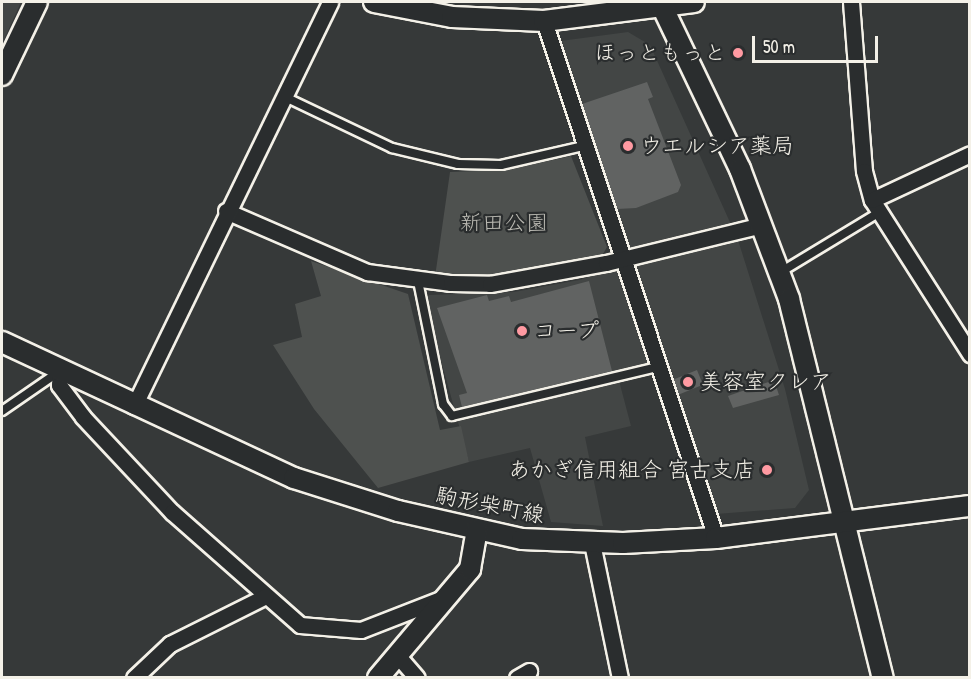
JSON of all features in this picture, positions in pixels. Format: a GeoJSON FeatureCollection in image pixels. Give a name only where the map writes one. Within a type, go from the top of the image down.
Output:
{"type":"FeatureCollection","features":[{"type":"Feature","properties":{"kind":"street"},"geometry":{"type":"LineString","coordinates":[[2,75],[37,2]]}},
{"type":"Feature","properties":{"kind":"street"},"geometry":{"type":"LineString","coordinates":[[134,406],[226,211],[330,2]]}},
{"type":"Feature","properties":{"kind":"street"},"geometry":{"type":"LineString","coordinates":[[375,2],[452,17],[544,21],[661,4],[694,2]]}},
{"type":"Feature","properties":{"kind":"street"},"geometry":{"type":"LineString","coordinates":[[851,2],[864,171],[875,207],[969,354]]}},
{"type":"Feature","properties":{"kind":"street"},"geometry":{"type":"LineString","coordinates":[[661,4],[716,112],[779,273],[847,524],[883,678]]}},
{"type":"Feature","properties":{"kind":"street"},"geometry":{"type":"LineString","coordinates":[[544,21],[583,146],[716,538]]}},
{"type":"Feature","properties":{"kind":"street"},"geometry":{"type":"LineString","coordinates":[[875,207],[969,154]]}},
{"type":"Feature","properties":{"kind":"street"},"geometry":{"type":"LineString","coordinates":[[226,211],[310,252],[367,272],[418,281],[490,284],[621,259],[762,225]]}},
{"type":"Feature","properties":{"kind":"street","name":"駒形柴町線"},"geometry":{"type":"LineString","coordinates":[[2,342],[134,406],[294,478],[477,530],[592,543],[716,538],[847,524],[969,506]]}},
{"type":"Feature","properties":{"kind":"street"},"geometry":{"type":"LineString","coordinates":[[60,371],[59,385],[83,417],[172,512],[300,625],[361,630],[448,596]]}},
{"type":"Feature","properties":{"kind":"street"},"geometry":{"type":"LineString","coordinates":[[378,678],[470,569],[477,530]]}},
{"type":"Feature","properties":{"kind":"street"},"geometry":{"type":"LineString","coordinates":[[592,543],[620,678]]}},
{"type":"Feature","properties":{"kind":"street"},"geometry":{"type":"LineString","coordinates":[[134,678],[170,644],[266,596]]}},
{"type":"Feature","properties":{"kind":"street"},"geometry":{"type":"LineString","coordinates":[[397,655],[417,678]]}},
{"type":"Feature","properties":{"kind":"lane"},"geometry":{"type":"LineString","coordinates":[[283,96],[392,148],[458,164],[501,165],[583,146]]}},
{"type":"Feature","properties":{"kind":"lane"},"geometry":{"type":"LineString","coordinates":[[779,273],[875,207]]}},
{"type":"Feature","properties":{"kind":"lane"},"geometry":{"type":"LineString","coordinates":[[418,281],[443,404],[452,417],[658,367]]}},
{"type":"Feature","properties":{"kind":"lane"},"geometry":{"type":"LineString","coordinates":[[2,411],[60,371]]}},
{"type":"Feature","properties":{"kind":"shaded area"},"geometry":{"type":"Polygon","coordinates":[[[2,2],[21,2],[2,44],[2,2]]]}},
{"type":"Feature","properties":{"kind":"shaded area"},"geometry":{"type":"Polygon","coordinates":[[[628,32],[650,45],[738,240],[785,389],[809,490],[795,508],[716,514],[663,360],[617,373],[631,426],[585,437],[603,526],[551,522],[530,448],[469,462],[425,302],[429,295],[514,292],[579,280],[636,263],[553,42],[628,32]]]}},
{"type":"Feature","properties":{"kind":"green space","name":"新田公園"},"geometry":{"type":"Polygon","coordinates":[[[571,156],[607,247],[603,254],[514,275],[435,277],[450,172],[507,170],[571,156]]]}},
{"type":"Feature","properties":{"kind":"green space"},"geometry":{"type":"Polygon","coordinates":[[[311,261],[408,294],[440,430],[461,426],[469,462],[378,488],[314,409],[273,345],[302,337],[295,304],[321,296],[311,261]]]}},
{"type":"Feature","properties":{"kind":"building","name":"ウエルシア薬局"},"geometry":{"type":"Polygon","coordinates":[[[647,82],[653,97],[648,99],[681,185],[678,192],[636,208],[617,209],[582,104],[647,82]]]}},
{"type":"Feature","properties":{"kind":"building","name":"コープ"},"geometry":{"type":"Polygon","coordinates":[[[589,281],[612,371],[462,407],[459,395],[467,393],[437,308],[487,295],[489,301],[509,296],[511,302],[589,281]]]}},
{"type":"Feature","properties":{"kind":"building","name":"美容室クレア"},"geometry":{"type":"Polygon","coordinates":[[[697,370],[703,385],[679,395],[673,380],[697,370]]]}},
{"type":"Feature","properties":{"kind":"building"},"geometry":{"type":"Polygon","coordinates":[[[774,380],[779,395],[733,408],[728,396],[774,380]]]}},
{"type":"Feature","properties":{"kind":"place","name":"ほっともっと"},"geometry":{"type":"Point","coordinates":[738,53]}},
{"type":"Feature","properties":{"kind":"place","name":"ウエルシア薬局"},"geometry":{"type":"Point","coordinates":[628,146]}},
{"type":"Feature","properties":{"kind":"place","name":"コープ"},"geometry":{"type":"Point","coordinates":[522,331]}},
{"type":"Feature","properties":{"kind":"place","name":"美容室クレア"},"geometry":{"type":"Point","coordinates":[688,382]}},
{"type":"Feature","properties":{"kind":"place","name":"あかぎ信用組合 宮古支店"},"geometry":{"type":"Point","coordinates":[767,470]}}]}
